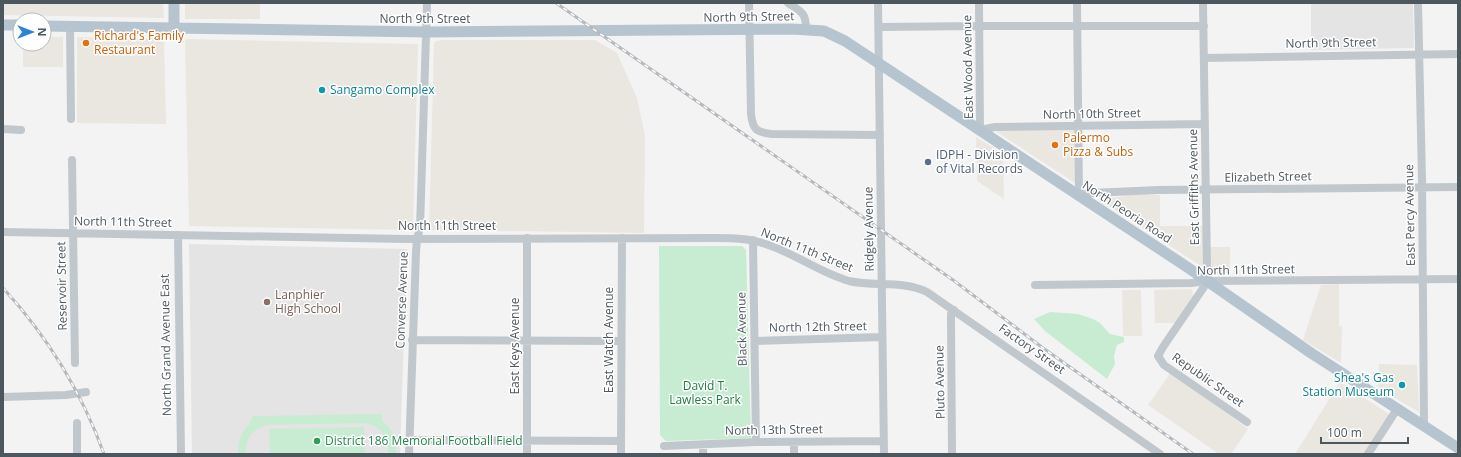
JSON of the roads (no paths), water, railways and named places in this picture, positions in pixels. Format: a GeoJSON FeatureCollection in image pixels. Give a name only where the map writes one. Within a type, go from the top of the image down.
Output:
{"type":"FeatureCollection","features":[{"type":"Feature","properties":{"kind":"main road"},"geometry":{"type":"LineString","coordinates":[[174,3],[174,29]]}},
{"type":"Feature","properties":{"kind":"main road","name":"North 9th Street"},"geometry":{"type":"LineString","coordinates":[[52,26],[427,32],[806,29]]}},
{"type":"Feature","properties":{"kind":"main road","name":"North Peoria Road"},"geometry":{"type":"LineString","coordinates":[[806,29],[824,31],[836,36],[1079,195],[1308,350],[1458,448]]}},
{"type":"Feature","properties":{"kind":"street","name":"Converse Avenue"},"geometry":{"type":"LineString","coordinates":[[409,454],[412,340],[417,239],[420,228],[427,3]]}},
{"type":"Feature","properties":{"kind":"street"},"geometry":{"type":"LineString","coordinates":[[749,3],[752,123],[754,128],[760,132],[772,134],[880,135]]}},
{"type":"Feature","properties":{"kind":"street"},"geometry":{"type":"LineString","coordinates":[[788,3],[801,12],[806,18],[806,29]]}},
{"type":"Feature","properties":{"kind":"street","name":"Ridgely Avenue"},"geometry":{"type":"LineString","coordinates":[[878,3],[884,454]]}},
{"type":"Feature","properties":{"kind":"street","name":"East Wood Avenue"},"geometry":{"type":"LineString","coordinates":[[979,3],[980,130]]}},
{"type":"Feature","properties":{"kind":"street"},"geometry":{"type":"LineString","coordinates":[[1076,3],[1079,195]]}},
{"type":"Feature","properties":{"kind":"street","name":"East Griffiths Avenue"},"geometry":{"type":"LineString","coordinates":[[1204,3],[1204,124],[1208,281]]}},
{"type":"Feature","properties":{"kind":"street","name":"East Percy Avenue"},"geometry":{"type":"LineString","coordinates":[[1418,3],[1422,187],[1424,426]]}},
{"type":"Feature","properties":{"kind":"street"},"geometry":{"type":"LineString","coordinates":[[70,26],[71,119]]}},
{"type":"Feature","properties":{"kind":"street"},"geometry":{"type":"LineString","coordinates":[[879,27],[1204,26]]}},
{"type":"Feature","properties":{"kind":"street","name":"North 9th Street"},"geometry":{"type":"LineString","coordinates":[[1204,58],[1458,54]]}},
{"type":"Feature","properties":{"kind":"street","name":"North 10th Street"},"geometry":{"type":"LineString","coordinates":[[980,130],[995,127],[1204,124]]}},
{"type":"Feature","properties":{"kind":"street"},"geometry":{"type":"LineString","coordinates":[[3,129],[21,130]]}},
{"type":"Feature","properties":{"kind":"street","name":"Reservoir Street"},"geometry":{"type":"LineString","coordinates":[[72,160],[75,363]]}},
{"type":"Feature","properties":{"kind":"street","name":"Elizabeth Street"},"geometry":{"type":"LineString","coordinates":[[1079,195],[1091,193],[1158,190],[1458,187]]}},
{"type":"Feature","properties":{"kind":"street","name":"North 11th Street"},"geometry":{"type":"LineString","coordinates":[[3,232],[417,239],[729,238],[753,240],[781,250],[838,277],[860,283],[882,284]]}},
{"type":"Feature","properties":{"kind":"street","name":"North Grand Avenue East"},"geometry":{"type":"LineString","coordinates":[[178,235],[181,454]]}},
{"type":"Feature","properties":{"kind":"street","name":"East Keys Avenue"},"geometry":{"type":"LineString","coordinates":[[527,238],[527,454]]}},
{"type":"Feature","properties":{"kind":"street","name":"East Watch Avenue"},"geometry":{"type":"LineString","coordinates":[[621,454],[622,238]]}},
{"type":"Feature","properties":{"kind":"street","name":"Black Avenue"},"geometry":{"type":"LineString","coordinates":[[753,240],[756,442]]}},
{"type":"Feature","properties":{"kind":"street","name":"North 11th Street"},"geometry":{"type":"LineString","coordinates":[[1035,285],[1191,283],[1208,281],[1458,279]]}},
{"type":"Feature","properties":{"kind":"street","name":"Republic Street"},"geometry":{"type":"LineString","coordinates":[[1208,281],[1162,347],[1158,356],[1164,365],[1247,422]]}},
{"type":"Feature","properties":{"kind":"street","name":"Factory Street"},"geometry":{"type":"LineString","coordinates":[[882,284],[907,285],[922,289],[934,295],[1160,454]]}},
{"type":"Feature","properties":{"kind":"street","name":"Pluto Avenue"},"geometry":{"type":"LineString","coordinates":[[952,454],[951,314],[954,310]]}},
{"type":"Feature","properties":{"kind":"street","name":"North 12th Street"},"geometry":{"type":"LineString","coordinates":[[755,341],[882,337]]}},
{"type":"Feature","properties":{"kind":"street"},"geometry":{"type":"LineString","coordinates":[[412,340],[622,341]]}},
{"type":"Feature","properties":{"kind":"street"},"geometry":{"type":"LineString","coordinates":[[3,397],[70,395],[86,392]]}},
{"type":"Feature","properties":{"kind":"street"},"geometry":{"type":"LineString","coordinates":[[1368,454],[1397,409]]}},
{"type":"Feature","properties":{"kind":"street"},"geometry":{"type":"LineString","coordinates":[[77,423],[77,454]]}},
{"type":"Feature","properties":{"kind":"street"},"geometry":{"type":"LineString","coordinates":[[410,440],[621,441]]}},
{"type":"Feature","properties":{"kind":"street","name":"North 13th Street"},"geometry":{"type":"LineString","coordinates":[[664,446],[756,442],[884,441]]}},
{"type":"Feature","properties":{"kind":"street"},"geometry":{"type":"LineString","coordinates":[[794,442],[794,454]]}},
{"type":"Feature","properties":{"kind":"street"},"geometry":{"type":"LineString","coordinates":[[703,444],[703,454]]}},
{"type":"Feature","properties":{"kind":"railway"},"geometry":{"type":"LineString","coordinates":[[556,3],[953,280],[1043,348],[1193,454]]}},
{"type":"Feature","properties":{"kind":"railway"},"geometry":{"type":"LineString","coordinates":[[3,288],[19,306],[62,366],[85,409],[104,454]]}},
{"type":"Feature","properties":{"kind":"place","name":"Richard's Family Restaurant"},"geometry":{"type":"Point","coordinates":[86,43]}},
{"type":"Feature","properties":{"kind":"place","name":"Sangamo Complex"},"geometry":{"type":"Point","coordinates":[322,90]}},
{"type":"Feature","properties":{"kind":"place","name":"Palermo Pizza & Subs"},"geometry":{"type":"Point","coordinates":[1055,145]}},
{"type":"Feature","properties":{"kind":"place","name":"IDPH - Division of Vital Records"},"geometry":{"type":"Point","coordinates":[928,162]}},
{"type":"Feature","properties":{"kind":"place","name":"Lanphier High School"},"geometry":{"type":"Point","coordinates":[267,302]}},
{"type":"Feature","properties":{"kind":"place","name":"Shea's Gas Station Museum"},"geometry":{"type":"Point","coordinates":[1402,385]}},
{"type":"Feature","properties":{"kind":"place","name":"District 186 Memorial Football Field"},"geometry":{"type":"Point","coordinates":[317,441]}},
{"type":"Feature","properties":{"kind":"park label","name":"David T. Lawless Park"},"geometry":{"type":"Point","coordinates":[705,393]}}]}
